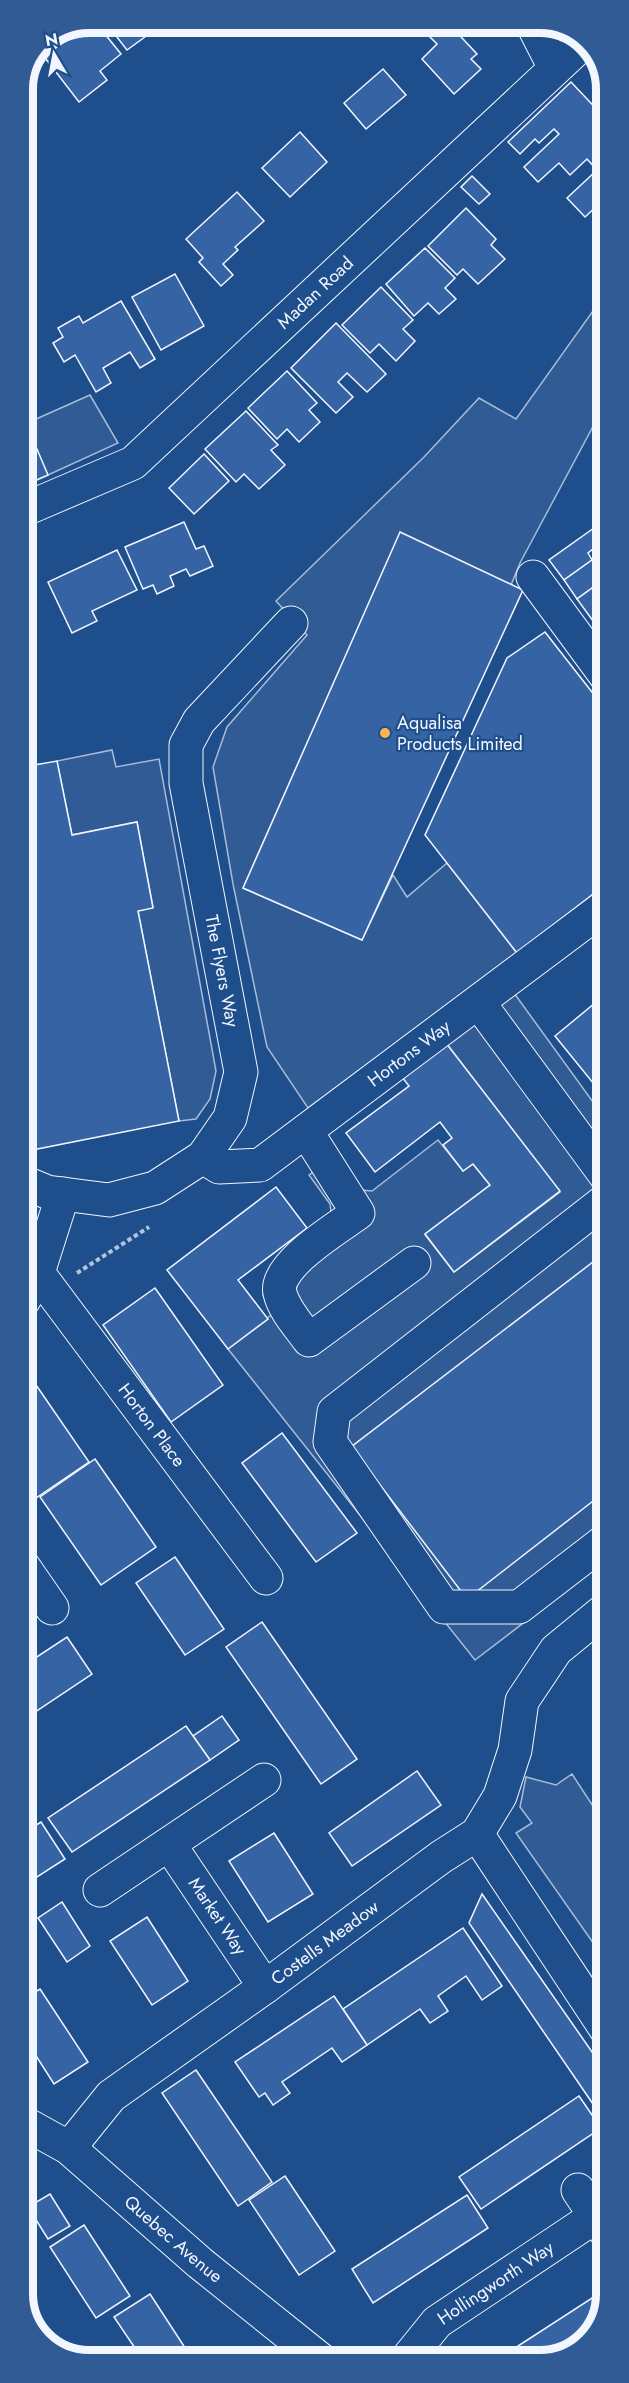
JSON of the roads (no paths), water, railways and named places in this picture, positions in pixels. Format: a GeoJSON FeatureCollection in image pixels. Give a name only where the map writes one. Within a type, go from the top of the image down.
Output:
{"type":"FeatureCollection","features":[{"type":"Feature","properties":{"kind":"street"},"geometry":{"type":"LineString","coordinates":[[537,33],[555,68]]}},
{"type":"Feature","properties":{"kind":"street","name":"Madan Road"},"geometry":{"type":"LineString","coordinates":[[33,506],[133,463],[578,48]]}},
{"type":"Feature","properties":{"kind":"street"},"geometry":{"type":"LineString","coordinates":[[533,577],[596,662]]}},
{"type":"Feature","properties":{"kind":"street","name":"The Flyers Way"},"geometry":{"type":"LineString","coordinates":[[33,1186],[47,1192],[109,1200],[155,1188],[203,1157],[230,1118],[241,1072],[186,783],[186,745],[199,721],[291,623]]}},
{"type":"Feature","properties":{"kind":"street","name":"Hortons Way"},"geometry":{"type":"LineString","coordinates":[[203,1157],[219,1167],[260,1165],[596,914]]}},
{"type":"Feature","properties":{"kind":"street"},"geometry":{"type":"LineString","coordinates":[[479,1003],[596,1162]]}},
{"type":"Feature","properties":{"kind":"street"},"geometry":{"type":"LineString","coordinates":[[306,1131],[358,1213],[296,1259],[283,1273],[279,1290],[284,1304],[309,1340],[414,1263]]}},
{"type":"Feature","properties":{"kind":"street"},"geometry":{"type":"LineString","coordinates":[[37,1288],[63,1194]]}},
{"type":"Feature","properties":{"kind":"street"},"geometry":{"type":"LineString","coordinates":[[596,1208],[333,1412],[330,1442],[444,1607],[519,1607],[596,1547]]}},
{"type":"Feature","properties":{"kind":"street","name":"Horton Place"},"geometry":{"type":"LineString","coordinates":[[37,1288],[266,1578]]}},
{"type":"Feature","properties":{"kind":"street","name":"Costells Meadow"},"geometry":{"type":"LineString","coordinates":[[69,2148],[111,2096],[265,1987],[441,1857],[477,1834],[500,1796],[515,1750],[522,1701],[556,1650],[596,1617]]}},
{"type":"Feature","properties":{"kind":"street"},"geometry":{"type":"LineString","coordinates":[[100,1890],[264,1780]]}},
{"type":"Feature","properties":{"kind":"street"},"geometry":{"type":"LineString","coordinates":[[477,1834],[596,2014]]}},
{"type":"Feature","properties":{"kind":"street","name":"Market Way"},"geometry":{"type":"LineString","coordinates":[[169,1844],[265,1987]]}},
{"type":"Feature","properties":{"kind":"street","name":"Quebec Avenue"},"geometry":{"type":"LineString","coordinates":[[33,2128],[69,2148],[200,2263],[309,2350]]}},
{"type":"Feature","properties":{"kind":"street","name":"Hollingworth Way"},"geometry":{"type":"LineString","coordinates":[[415,2350],[437,2322],[593,2213]]}},
{"type":"Feature","properties":{"kind":"place","name":"Aqualisa Products Limited"},"geometry":{"type":"Point","coordinates":[385,733]}}]}
